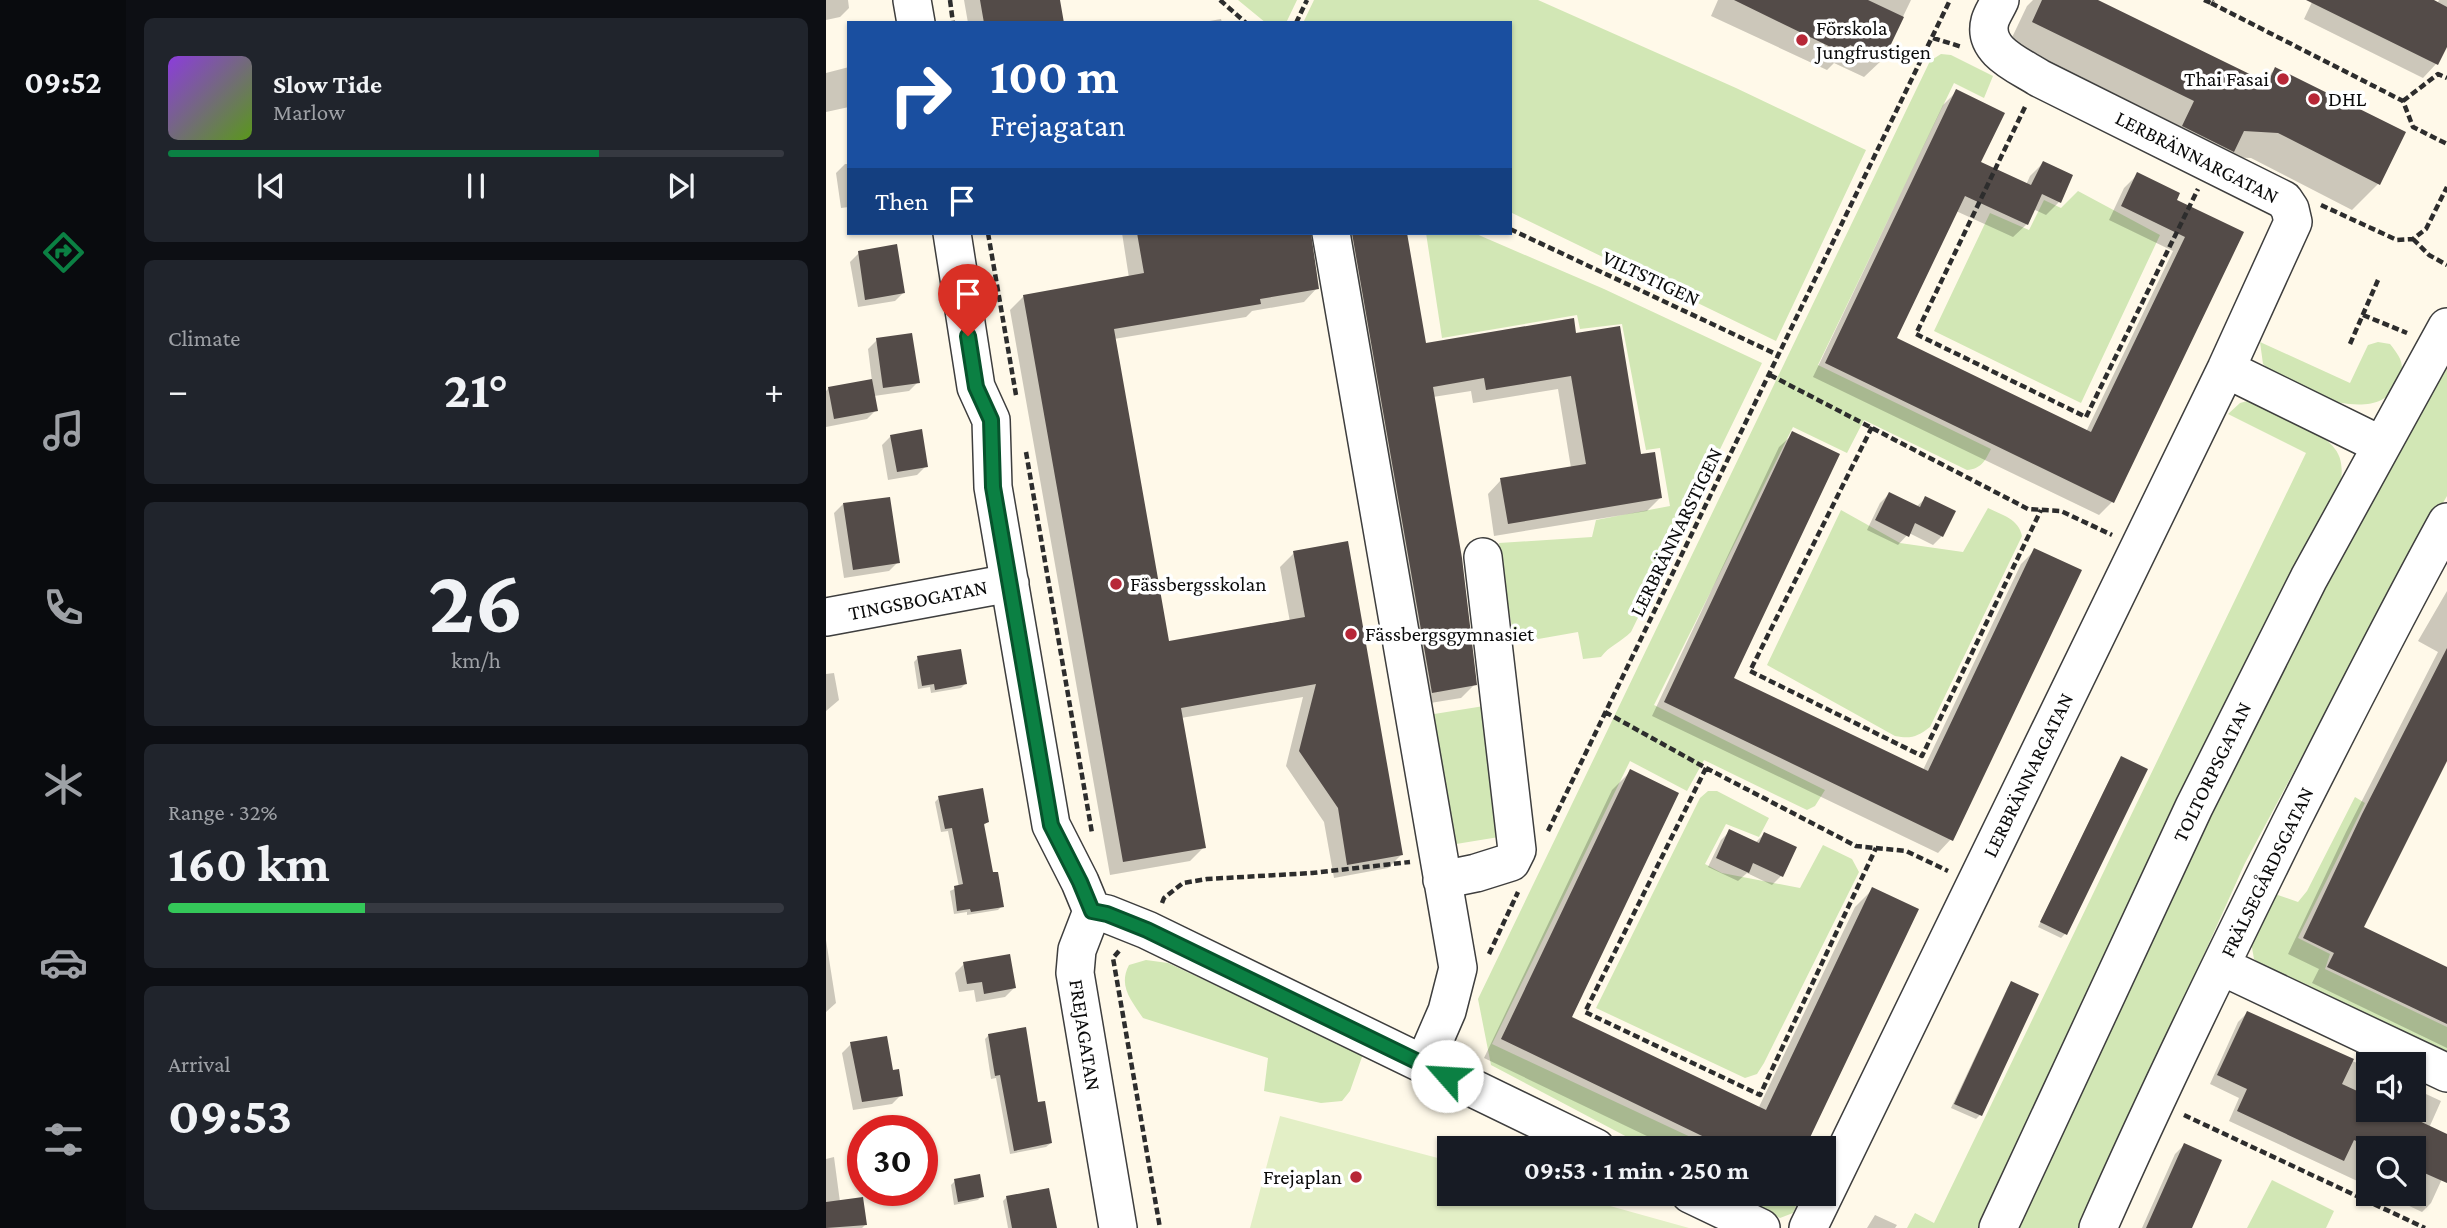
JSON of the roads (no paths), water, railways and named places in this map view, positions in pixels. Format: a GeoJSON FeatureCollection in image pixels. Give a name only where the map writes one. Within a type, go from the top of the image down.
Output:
{"type":"FeatureCollection","features":[{"type":"Feature","properties":{"kind":"street"},"geometry":{"type":"LineString","coordinates":[[912,0],[916,21]]}},
{"type":"Feature","properties":{"kind":"street","name":"LERBRÄNNARGATAN"},"geometry":{"type":"LineString","coordinates":[[1808,1228],[2226,369],[2293,222],[2290,209],[2284,200],[2039,78],[2002,55],[1989,33],[1990,21],[2000,0]]}},
{"type":"Feature","properties":{"kind":"street"},"geometry":{"type":"LineString","coordinates":[[952,235],[976,387],[991,420],[993,487],[1051,825],[1092,911],[1147,930],[1571,1136]]}},
{"type":"Feature","properties":{"kind":"street"},"geometry":{"type":"LineString","coordinates":[[1332,235],[1458,968],[1447,1011],[1424,1064]]}},
{"type":"Feature","properties":{"kind":"street","name":"TOLTORPSGATAN"},"geometry":{"type":"LineString","coordinates":[[1998,1228],[2194,807],[2309,578],[2447,327]]}},
{"type":"Feature","properties":{"kind":"street"},"geometry":{"type":"LineString","coordinates":[[2226,369],[2381,445]]}},
{"type":"Feature","properties":{"kind":"street","name":"FRÄLSEGÅRDSGATAN"},"geometry":{"type":"LineString","coordinates":[[2098,1228],[2154,1101],[2393,619],[2447,522]]}},
{"type":"Feature","properties":{"kind":"street"},"geometry":{"type":"LineString","coordinates":[[1440,869],[1476,873],[1511,862],[1517,850],[1483,557]]}},
{"type":"Feature","properties":{"kind":"street","name":"TINGSBOGATAN"},"geometry":{"type":"LineString","coordinates":[[826,617],[1010,583]]}},
{"type":"Feature","properties":{"kind":"street","name":"FREJAGATAN"},"geometry":{"type":"LineString","coordinates":[[1092,911],[1077,950],[1075,973],[1118,1228]]}},
{"type":"Feature","properties":{"kind":"street"},"geometry":{"type":"LineString","coordinates":[[2221,966],[2447,1073]]}},
{"type":"Feature","properties":{"kind":"street"},"geometry":{"type":"LineString","coordinates":[[1715,1206],[1761,1228]]}},
{"type":"Feature","properties":{"kind":"place","name":"Förskola Jungfrustigen"},"geometry":{"type":"Point","coordinates":[1802,40]}},
{"type":"Feature","properties":{"kind":"place","name":"Thai Fasai"},"geometry":{"type":"Point","coordinates":[2283,79]}},
{"type":"Feature","properties":{"kind":"place","name":"DHL"},"geometry":{"type":"Point","coordinates":[2314,99]}},
{"type":"Feature","properties":{"kind":"place","name":"Fässbergsskolan"},"geometry":{"type":"Point","coordinates":[1116,584]}},
{"type":"Feature","properties":{"kind":"place","name":"Fässbergsgymnasiet"},"geometry":{"type":"Point","coordinates":[1351,634]}},
{"type":"Feature","properties":{"kind":"place","name":"Frejaplan"},"geometry":{"type":"Point","coordinates":[1356,1177]}}]}
